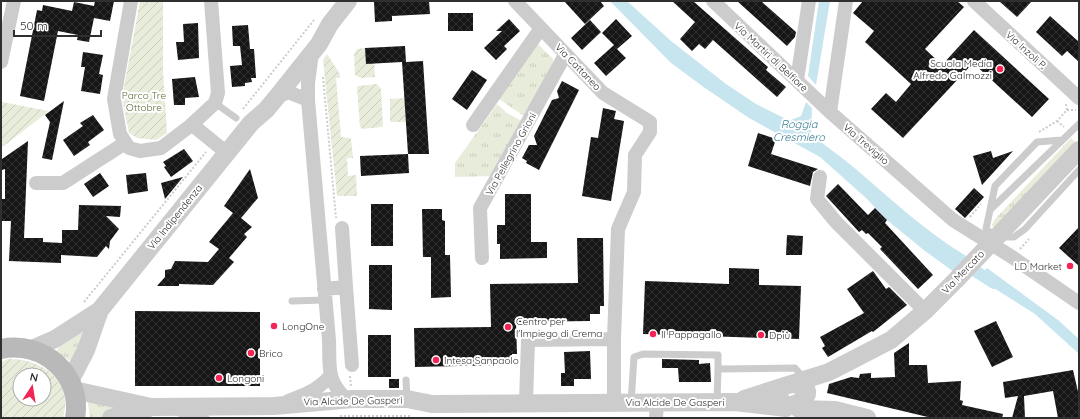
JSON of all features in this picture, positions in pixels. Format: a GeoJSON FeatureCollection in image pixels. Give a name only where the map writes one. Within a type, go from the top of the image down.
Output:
{"type":"FeatureCollection","features":[{"type":"Feature","properties":{"kind":"main road"},"geometry":{"type":"LineString","coordinates":[[1,349],[17,347],[32,349],[48,356],[72,385],[76,409],[74,418]]}},
{"type":"Feature","properties":{"kind":"street"},"geometry":{"type":"LineString","coordinates":[[1,62],[14,1]]}},
{"type":"Feature","properties":{"kind":"street"},"geometry":{"type":"LineString","coordinates":[[131,1],[114,99],[120,134],[129,148],[140,151],[161,148],[190,126],[215,103],[218,94],[211,1]]}},
{"type":"Feature","properties":{"kind":"street","name":"Via Indipendenza"},"geometry":{"type":"LineString","coordinates":[[72,385],[100,310],[220,148],[258,104],[323,21],[348,1]]}},
{"type":"Feature","properties":{"kind":"street","name":"Via Cattaneo"},"geometry":{"type":"LineString","coordinates":[[515,1],[603,94],[650,122]]}},
{"type":"Feature","properties":{"kind":"street","name":"Via Martiri di Belfiore"},"geometry":{"type":"LineString","coordinates":[[713,1],[830,112]]}},
{"type":"Feature","properties":{"kind":"street"},"geometry":{"type":"LineString","coordinates":[[797,80],[809,1]]}},
{"type":"Feature","properties":{"kind":"street"},"geometry":{"type":"LineString","coordinates":[[830,112],[846,1]]}},
{"type":"Feature","properties":{"kind":"street","name":"Via Inzoli P."},"geometry":{"type":"LineString","coordinates":[[974,1],[1079,98]]}},
{"type":"Feature","properties":{"kind":"street","name":"Via Indipendenza"},"geometry":{"type":"LineString","coordinates":[[243,120],[266,110],[276,98],[312,53],[323,21]]}},
{"type":"Feature","properties":{"kind":"street"},"geometry":{"type":"LineString","coordinates":[[472,125],[541,28]]}},
{"type":"Feature","properties":{"kind":"street"},"geometry":{"type":"LineString","coordinates":[[312,53],[308,83],[308,100],[325,294],[330,376],[336,389],[351,406]]}},
{"type":"Feature","properties":{"kind":"street","name":"Via Pellegrino Grioni"},"geometry":{"type":"LineString","coordinates":[[482,258],[480,208],[565,55]]}},
{"type":"Feature","properties":{"kind":"street"},"geometry":{"type":"LineString","coordinates":[[276,98],[288,92],[308,100]]}},
{"type":"Feature","properties":{"kind":"street","name":"Via Treviglio"},"geometry":{"type":"LineString","coordinates":[[830,112],[953,220],[989,245],[1012,257],[1079,303]]}},
{"type":"Feature","properties":{"kind":"street","name":"Via Alcide De Gasperi"},"geometry":{"type":"LineString","coordinates":[[623,403],[614,339],[618,229],[634,192],[635,155],[650,132],[650,122]]}},
{"type":"Feature","properties":{"kind":"street"},"geometry":{"type":"LineString","coordinates":[[190,126],[195,127],[220,148]]}},
{"type":"Feature","properties":{"kind":"street"},"geometry":{"type":"LineString","coordinates":[[36,183],[63,183],[125,143]]}},
{"type":"Feature","properties":{"kind":"street","name":"Via Mercato"},"geometry":{"type":"LineString","coordinates":[[796,394],[829,372],[891,340],[925,311],[1079,150]]}},
{"type":"Feature","properties":{"kind":"street"},"geometry":{"type":"LineString","coordinates":[[820,176],[817,198],[836,222],[925,311]]}},
{"type":"Feature","properties":{"kind":"street"},"geometry":{"type":"LineString","coordinates":[[339,226],[346,287],[351,367]]}},
{"type":"Feature","properties":{"kind":"street"},"geometry":{"type":"LineString","coordinates":[[325,294],[346,287]]}},
{"type":"Feature","properties":{"kind":"street","name":"Via Indipendenza"},"geometry":{"type":"LineString","coordinates":[[32,349],[55,339],[100,310]]}},
{"type":"Feature","properties":{"kind":"street"},"geometry":{"type":"LineString","coordinates":[[526,403],[528,340],[614,339]]}},
{"type":"Feature","properties":{"kind":"street"},"geometry":{"type":"LineString","coordinates":[[274,406],[312,392],[322,385],[330,376]]}},
{"type":"Feature","properties":{"kind":"street","name":"Via Alcide De Gasperi"},"geometry":{"type":"LineString","coordinates":[[72,385],[160,407]]}},
{"type":"Feature","properties":{"kind":"street","name":"Via Alcide De Gasperi"},"geometry":{"type":"LineString","coordinates":[[111,418],[160,407],[274,406],[302,410],[407,400],[432,404],[623,403],[657,410],[796,394],[835,410],[867,418]]}},
{"type":"Feature","properties":{"kind":"street","name":"Via Alcide De Gasperi"},"geometry":{"type":"LineString","coordinates":[[351,406],[410,409],[432,404]]}},
{"type":"Feature","properties":{"kind":"lane"},"geometry":{"type":"LineString","coordinates":[[215,103],[243,120]]}},
{"type":"Feature","properties":{"kind":"lane"},"geometry":{"type":"LineString","coordinates":[[989,211],[1079,124]]}},
{"type":"Feature","properties":{"kind":"lane"},"geometry":{"type":"LineString","coordinates":[[1062,140],[1037,142],[995,186],[986,229],[989,245],[1014,237],[1025,229],[1079,170]]}},
{"type":"Feature","properties":{"kind":"lane"},"geometry":{"type":"LineString","coordinates":[[292,301],[325,294]]}},
{"type":"Feature","properties":{"kind":"lane"},"geometry":{"type":"LineString","coordinates":[[623,403],[634,357],[643,354],[718,355],[717,402]]}},
{"type":"Feature","properties":{"kind":"lane"},"geometry":{"type":"LineString","coordinates":[[718,368],[795,368],[796,394]]}},
{"type":"Feature","properties":{"kind":"lane"},"geometry":{"type":"LineString","coordinates":[[406,380],[407,400]]}},
{"type":"Feature","properties":{"kind":"lane"},"geometry":{"type":"LineString","coordinates":[[160,407],[184,416],[206,418]]}},
{"type":"Feature","properties":{"kind":"path"},"geometry":{"type":"LineString","coordinates":[[243,120],[323,21]]}},
{"type":"Feature","properties":{"kind":"path"},"geometry":{"type":"LineString","coordinates":[[322,72],[339,226]]}},
{"type":"Feature","properties":{"kind":"path"},"geometry":{"type":"LineString","coordinates":[[82,305],[220,148]]}},
{"type":"Feature","properties":{"kind":"path"},"geometry":{"type":"LineString","coordinates":[[1012,257],[1032,236]]}},
{"type":"Feature","properties":{"kind":"path"},"geometry":{"type":"LineString","coordinates":[[351,367],[351,406]]}},
{"type":"Feature","properties":{"kind":"green space","name":"Parco Tre Ottobre"},"geometry":{"type":"Polygon","coordinates":[[[140,1],[163,1],[163,72],[167,133],[156,140],[137,138],[129,133],[122,98],[140,1]]]}},
{"type":"Feature","properties":{"kind":"green space"},"geometry":{"type":"Polygon","coordinates":[[[538,44],[553,59],[553,62],[525,116],[499,99],[538,44]]]}},
{"type":"Feature","properties":{"kind":"green space"},"geometry":{"type":"Polygon","coordinates":[[[365,48],[366,63],[374,63],[375,77],[361,78],[355,75],[354,54],[357,49],[365,48]]]}},
{"type":"Feature","properties":{"kind":"green space"},"geometry":{"type":"Polygon","coordinates":[[[327,54],[340,74],[340,78],[336,78],[341,137],[351,138],[353,158],[347,158],[348,176],[356,175],[357,196],[337,196],[323,60],[327,54]]]}},
{"type":"Feature","properties":{"kind":"green space"},"geometry":{"type":"Polygon","coordinates":[[[377,84],[381,89],[383,125],[382,127],[362,129],[360,127],[357,88],[358,86],[377,84]]]}},
{"type":"Feature","properties":{"kind":"green space"},"geometry":{"type":"Polygon","coordinates":[[[405,98],[406,122],[390,122],[390,99],[405,98]]]}},
{"type":"Feature","properties":{"kind":"green space"},"geometry":{"type":"Polygon","coordinates":[[[2,102],[49,111],[1,148],[2,102]]]}},
{"type":"Feature","properties":{"kind":"green space"},"geometry":{"type":"Polygon","coordinates":[[[497,104],[507,113],[522,121],[494,176],[455,177],[455,163],[497,104]]]}},
{"type":"Feature","properties":{"kind":"green space"},"geometry":{"type":"Polygon","coordinates":[[[1071,138],[1075,142],[994,229],[992,225],[994,220],[1071,138]]]}},
{"type":"Feature","properties":{"kind":"green space"},"geometry":{"type":"Polygon","coordinates":[[[79,333],[84,333],[73,363],[57,352],[58,348],[79,333]]]}},
{"type":"Feature","properties":{"kind":"green space"},"geometry":{"type":"Polygon","coordinates":[[[8,359],[20,360],[43,367],[12,367],[12,407],[52,407],[52,374],[64,393],[65,405],[63,418],[1,418],[1,362],[8,359]]]}},
{"type":"Feature","properties":{"kind":"green space"},"geometry":{"type":"Polygon","coordinates":[[[87,397],[115,408],[115,412],[98,418],[90,418],[87,397]]]}},
{"type":"Feature","properties":{"kind":"water","name":"Roggia Cresmiero"},"geometry":{"type":"Polygon","coordinates":[[[610,1],[627,1],[671,41],[726,84],[756,104],[791,120],[801,116],[806,102],[812,108],[811,134],[851,165],[938,238],[968,257],[954,272],[887,220],[866,198],[820,157],[749,118],[671,63],[610,1]]]}},
{"type":"Feature","properties":{"kind":"water"},"geometry":{"type":"Polygon","coordinates":[[[819,1],[830,1],[816,85],[808,76],[819,1]]]}},
{"type":"Feature","properties":{"kind":"water"},"geometry":{"type":"Polygon","coordinates":[[[987,268],[1058,320],[1079,339],[1079,354],[1035,314],[978,278],[987,268]]]}},
{"type":"Feature","properties":{"kind":"building"},"geometry":{"type":"Polygon","coordinates":[[[95,1],[114,1],[110,21],[94,18],[89,42],[77,40],[78,35],[58,31],[44,101],[20,96],[37,10],[42,11],[43,5],[72,11],[74,2],[94,6],[95,1]]]}},
{"type":"Feature","properties":{"kind":"building"},"geometry":{"type":"Polygon","coordinates":[[[374,1],[429,1],[430,14],[392,16],[392,21],[375,22],[374,1]]]}},
{"type":"Feature","properties":{"kind":"building"},"geometry":{"type":"Polygon","coordinates":[[[564,1],[600,1],[604,6],[585,24],[564,1]]]}},
{"type":"Feature","properties":{"kind":"building"},"geometry":{"type":"Polygon","coordinates":[[[672,1],[693,1],[768,67],[766,70],[786,87],[777,97],[713,40],[705,49],[699,44],[692,51],[680,39],[695,22],[672,1]]]}},
{"type":"Feature","properties":{"kind":"building"},"geometry":{"type":"Polygon","coordinates":[[[737,1],[761,1],[796,32],[795,37],[787,46],[737,1]]]}},
{"type":"Feature","properties":{"kind":"building"},"geometry":{"type":"Polygon","coordinates":[[[863,1],[957,1],[964,7],[925,49],[942,65],[974,30],[1049,99],[1032,117],[973,63],[903,138],[871,109],[886,93],[896,102],[911,84],[865,42],[874,31],[853,13],[863,1]]]}},
{"type":"Feature","properties":{"kind":"building"},"geometry":{"type":"Polygon","coordinates":[[[999,1],[1032,1],[1017,17],[999,1]]]}},
{"type":"Feature","properties":{"kind":"building"},"geometry":{"type":"Polygon","coordinates":[[[448,13],[473,13],[473,31],[448,31],[448,13]]]}},
{"type":"Feature","properties":{"kind":"building"},"geometry":{"type":"Polygon","coordinates":[[[1050,16],[1079,42],[1079,62],[1067,51],[1062,56],[1036,32],[1050,16]]]}},
{"type":"Feature","properties":{"kind":"building"},"geometry":{"type":"Polygon","coordinates":[[[509,19],[520,31],[504,46],[507,49],[496,60],[484,48],[502,31],[496,31],[509,19]]]}},
{"type":"Feature","properties":{"kind":"building"},"geometry":{"type":"Polygon","coordinates":[[[616,19],[632,36],[617,49],[626,58],[606,76],[594,63],[614,45],[602,33],[616,19]]]}},
{"type":"Feature","properties":{"kind":"building"},"geometry":{"type":"Polygon","coordinates":[[[590,20],[601,32],[582,50],[571,38],[590,20]]]}},
{"type":"Feature","properties":{"kind":"building"},"geometry":{"type":"Polygon","coordinates":[[[198,23],[199,58],[178,60],[176,42],[184,42],[183,24],[198,23]]]}},
{"type":"Feature","properties":{"kind":"building"},"geometry":{"type":"Polygon","coordinates":[[[248,25],[250,49],[254,49],[256,78],[251,78],[252,82],[245,83],[245,86],[232,87],[230,66],[242,65],[240,46],[233,46],[232,26],[248,25]]]}},
{"type":"Feature","properties":{"kind":"building"},"geometry":{"type":"Polygon","coordinates":[[[405,46],[406,62],[423,61],[429,154],[408,154],[402,62],[366,64],[365,48],[405,46]]]}},
{"type":"Feature","properties":{"kind":"building"},"geometry":{"type":"Polygon","coordinates":[[[83,52],[103,55],[99,74],[103,75],[100,94],[81,91],[85,67],[81,67],[83,52]]]}},
{"type":"Feature","properties":{"kind":"building"},"geometry":{"type":"Polygon","coordinates":[[[472,70],[487,80],[467,110],[452,99],[472,70]]]}},
{"type":"Feature","properties":{"kind":"building"},"geometry":{"type":"Polygon","coordinates":[[[195,77],[199,97],[185,98],[185,105],[174,105],[172,79],[195,77]]]}},
{"type":"Feature","properties":{"kind":"building"},"geometry":{"type":"Polygon","coordinates":[[[562,81],[579,90],[539,170],[526,163],[527,161],[522,158],[529,145],[537,145],[534,136],[552,100],[559,98],[557,91],[562,81]]]}},
{"type":"Feature","properties":{"kind":"building"},"geometry":{"type":"Polygon","coordinates":[[[64,101],[52,160],[42,158],[50,122],[45,115],[64,101]]]}},
{"type":"Feature","properties":{"kind":"building"},"geometry":{"type":"Polygon","coordinates":[[[603,108],[616,111],[614,119],[624,121],[611,201],[582,196],[591,137],[598,138],[603,108]]]}},
{"type":"Feature","properties":{"kind":"building"},"geometry":{"type":"Polygon","coordinates":[[[93,115],[104,130],[88,142],[90,145],[74,156],[63,140],[83,126],[80,123],[93,115]]]}},
{"type":"Feature","properties":{"kind":"building"},"geometry":{"type":"Polygon","coordinates":[[[758,133],[776,139],[771,154],[818,169],[813,172],[810,186],[748,166],[758,133]]]}},
{"type":"Feature","properties":{"kind":"building"},"geometry":{"type":"Polygon","coordinates":[[[28,141],[24,238],[43,238],[43,242],[62,243],[62,230],[78,230],[79,205],[121,206],[120,217],[106,216],[119,229],[110,241],[109,249],[106,246],[97,257],[61,255],[61,263],[9,261],[11,221],[1,221],[1,199],[5,199],[5,169],[2,170],[2,159],[28,141]]]}},
{"type":"Feature","properties":{"kind":"building"},"geometry":{"type":"Polygon","coordinates":[[[184,149],[193,161],[171,177],[164,167],[166,166],[163,162],[184,149]]]}},
{"type":"Feature","properties":{"kind":"building"},"geometry":{"type":"Polygon","coordinates":[[[991,151],[993,158],[1013,151],[982,185],[973,156],[991,151]]]}},
{"type":"Feature","properties":{"kind":"building"},"geometry":{"type":"Polygon","coordinates":[[[408,154],[409,173],[361,176],[360,156],[408,154]]]}},
{"type":"Feature","properties":{"kind":"building"},"geometry":{"type":"Polygon","coordinates":[[[250,169],[258,198],[241,218],[252,227],[244,234],[247,237],[229,258],[234,262],[213,285],[179,284],[179,286],[157,286],[165,277],[165,270],[171,269],[175,261],[208,262],[219,249],[209,242],[233,213],[224,206],[250,169]]]}},
{"type":"Feature","properties":{"kind":"building"},"geometry":{"type":"Polygon","coordinates":[[[100,173],[109,186],[93,197],[84,184],[100,173]]]}},
{"type":"Feature","properties":{"kind":"building"},"geometry":{"type":"Polygon","coordinates":[[[146,173],[148,191],[128,194],[126,175],[146,173]]]}},
{"type":"Feature","properties":{"kind":"building"},"geometry":{"type":"Polygon","coordinates":[[[183,177],[165,199],[161,183],[183,177]]]}},
{"type":"Feature","properties":{"kind":"building"},"geometry":{"type":"Polygon","coordinates":[[[838,184],[868,215],[875,208],[887,220],[885,223],[933,275],[918,289],[880,249],[882,247],[868,233],[866,234],[862,230],[859,232],[826,196],[838,184]]]}},
{"type":"Feature","properties":{"kind":"building"},"geometry":{"type":"Polygon","coordinates":[[[974,188],[984,197],[965,218],[955,209],[974,188]]]}},
{"type":"Feature","properties":{"kind":"building"},"geometry":{"type":"Polygon","coordinates":[[[505,194],[531,194],[531,242],[547,242],[547,258],[500,259],[500,244],[497,244],[497,225],[505,225],[505,194]]]}},
{"type":"Feature","properties":{"kind":"building"},"geometry":{"type":"Polygon","coordinates":[[[371,204],[393,204],[393,246],[371,246],[371,204]]]}},
{"type":"Feature","properties":{"kind":"building"},"geometry":{"type":"Polygon","coordinates":[[[422,209],[442,209],[442,220],[445,221],[445,255],[450,255],[451,297],[431,298],[431,257],[423,257],[422,209]]]}},
{"type":"Feature","properties":{"kind":"building"},"geometry":{"type":"Polygon","coordinates":[[[1079,227],[1079,266],[1059,248],[1079,227]]]}},
{"type":"Feature","properties":{"kind":"building"},"geometry":{"type":"Polygon","coordinates":[[[787,235],[803,236],[802,255],[786,255],[787,235]]]}},
{"type":"Feature","properties":{"kind":"building"},"geometry":{"type":"Polygon","coordinates":[[[577,238],[603,238],[604,306],[600,306],[600,314],[590,314],[590,321],[516,322],[517,354],[512,354],[512,361],[503,361],[503,365],[415,367],[414,328],[491,327],[490,284],[578,283],[577,238]]]}},
{"type":"Feature","properties":{"kind":"building"},"geometry":{"type":"Polygon","coordinates":[[[369,265],[392,265],[392,310],[369,309],[369,265]]]}},
{"type":"Feature","properties":{"kind":"building"},"geometry":{"type":"Polygon","coordinates":[[[729,268],[759,269],[759,285],[801,286],[799,339],[643,334],[645,281],[729,284],[729,268]]]}},
{"type":"Feature","properties":{"kind":"building"},"geometry":{"type":"Polygon","coordinates":[[[873,271],[886,289],[889,287],[907,305],[873,332],[872,331],[828,357],[822,348],[825,346],[820,337],[864,313],[847,289],[873,271]]]}},
{"type":"Feature","properties":{"kind":"building"},"geometry":{"type":"Polygon","coordinates":[[[135,311],[260,312],[260,386],[135,386],[135,311]]]}},
{"type":"Feature","properties":{"kind":"building"},"geometry":{"type":"Polygon","coordinates":[[[996,321],[1013,357],[992,367],[974,331],[996,321]]]}},
{"type":"Feature","properties":{"kind":"building"},"geometry":{"type":"Polygon","coordinates":[[[368,335],[391,335],[391,377],[368,377],[368,335]]]}},
{"type":"Feature","properties":{"kind":"building"},"geometry":{"type":"Polygon","coordinates":[[[909,343],[909,365],[927,365],[928,383],[961,381],[960,400],[963,401],[962,405],[1003,414],[1002,418],[932,418],[827,393],[829,384],[851,377],[859,378],[860,374],[871,373],[871,378],[895,377],[894,353],[909,343]]]}},
{"type":"Feature","properties":{"kind":"building"},"geometry":{"type":"Polygon","coordinates":[[[590,351],[591,379],[574,379],[574,386],[561,386],[561,373],[565,373],[564,352],[590,351]]]}},
{"type":"Feature","properties":{"kind":"building"},"geometry":{"type":"Polygon","coordinates":[[[662,359],[699,360],[699,364],[710,363],[711,382],[679,382],[678,368],[662,368],[662,359]]]}},
{"type":"Feature","properties":{"kind":"building"},"geometry":{"type":"Polygon","coordinates":[[[1073,370],[1079,396],[1079,418],[1058,418],[1053,391],[1024,396],[1025,418],[1012,418],[1018,396],[1005,398],[1003,382],[1073,370]]]}},
{"type":"Feature","properties":{"kind":"building"},"geometry":{"type":"Polygon","coordinates":[[[389,379],[399,379],[399,388],[389,388],[389,379]]]}},
{"type":"Feature","properties":{"kind":"waterway","name":"Roggia Cresmiero"},"geometry":{"type":"LineString","coordinates":[[963,263],[994,283]]}},
{"type":"Feature","properties":{"kind":"place","name":"Scuola Media Alfredo Galmozzi"},"geometry":{"type":"Point","coordinates":[1000,69]}},
{"type":"Feature","properties":{"kind":"place","name":"LD Market"},"geometry":{"type":"Point","coordinates":[1070,266]}},
{"type":"Feature","properties":{"kind":"place","name":"LongOne"},"geometry":{"type":"Point","coordinates":[274,326]}},
{"type":"Feature","properties":{"kind":"place","name":"Centro per l'Impiego di Crema"},"geometry":{"type":"Point","coordinates":[508,327]}},
{"type":"Feature","properties":{"kind":"place","name":"Il Pappagallo"},"geometry":{"type":"Point","coordinates":[653,334]}},
{"type":"Feature","properties":{"kind":"place","name":"Dpiù"},"geometry":{"type":"Point","coordinates":[761,335]}},
{"type":"Feature","properties":{"kind":"place","name":"Brico"},"geometry":{"type":"Point","coordinates":[251,353]}},
{"type":"Feature","properties":{"kind":"place","name":"Intesa Sanpaolo"},"geometry":{"type":"Point","coordinates":[436,360]}},
{"type":"Feature","properties":{"kind":"place","name":"Longoni"},"geometry":{"type":"Point","coordinates":[219,378]}}]}
